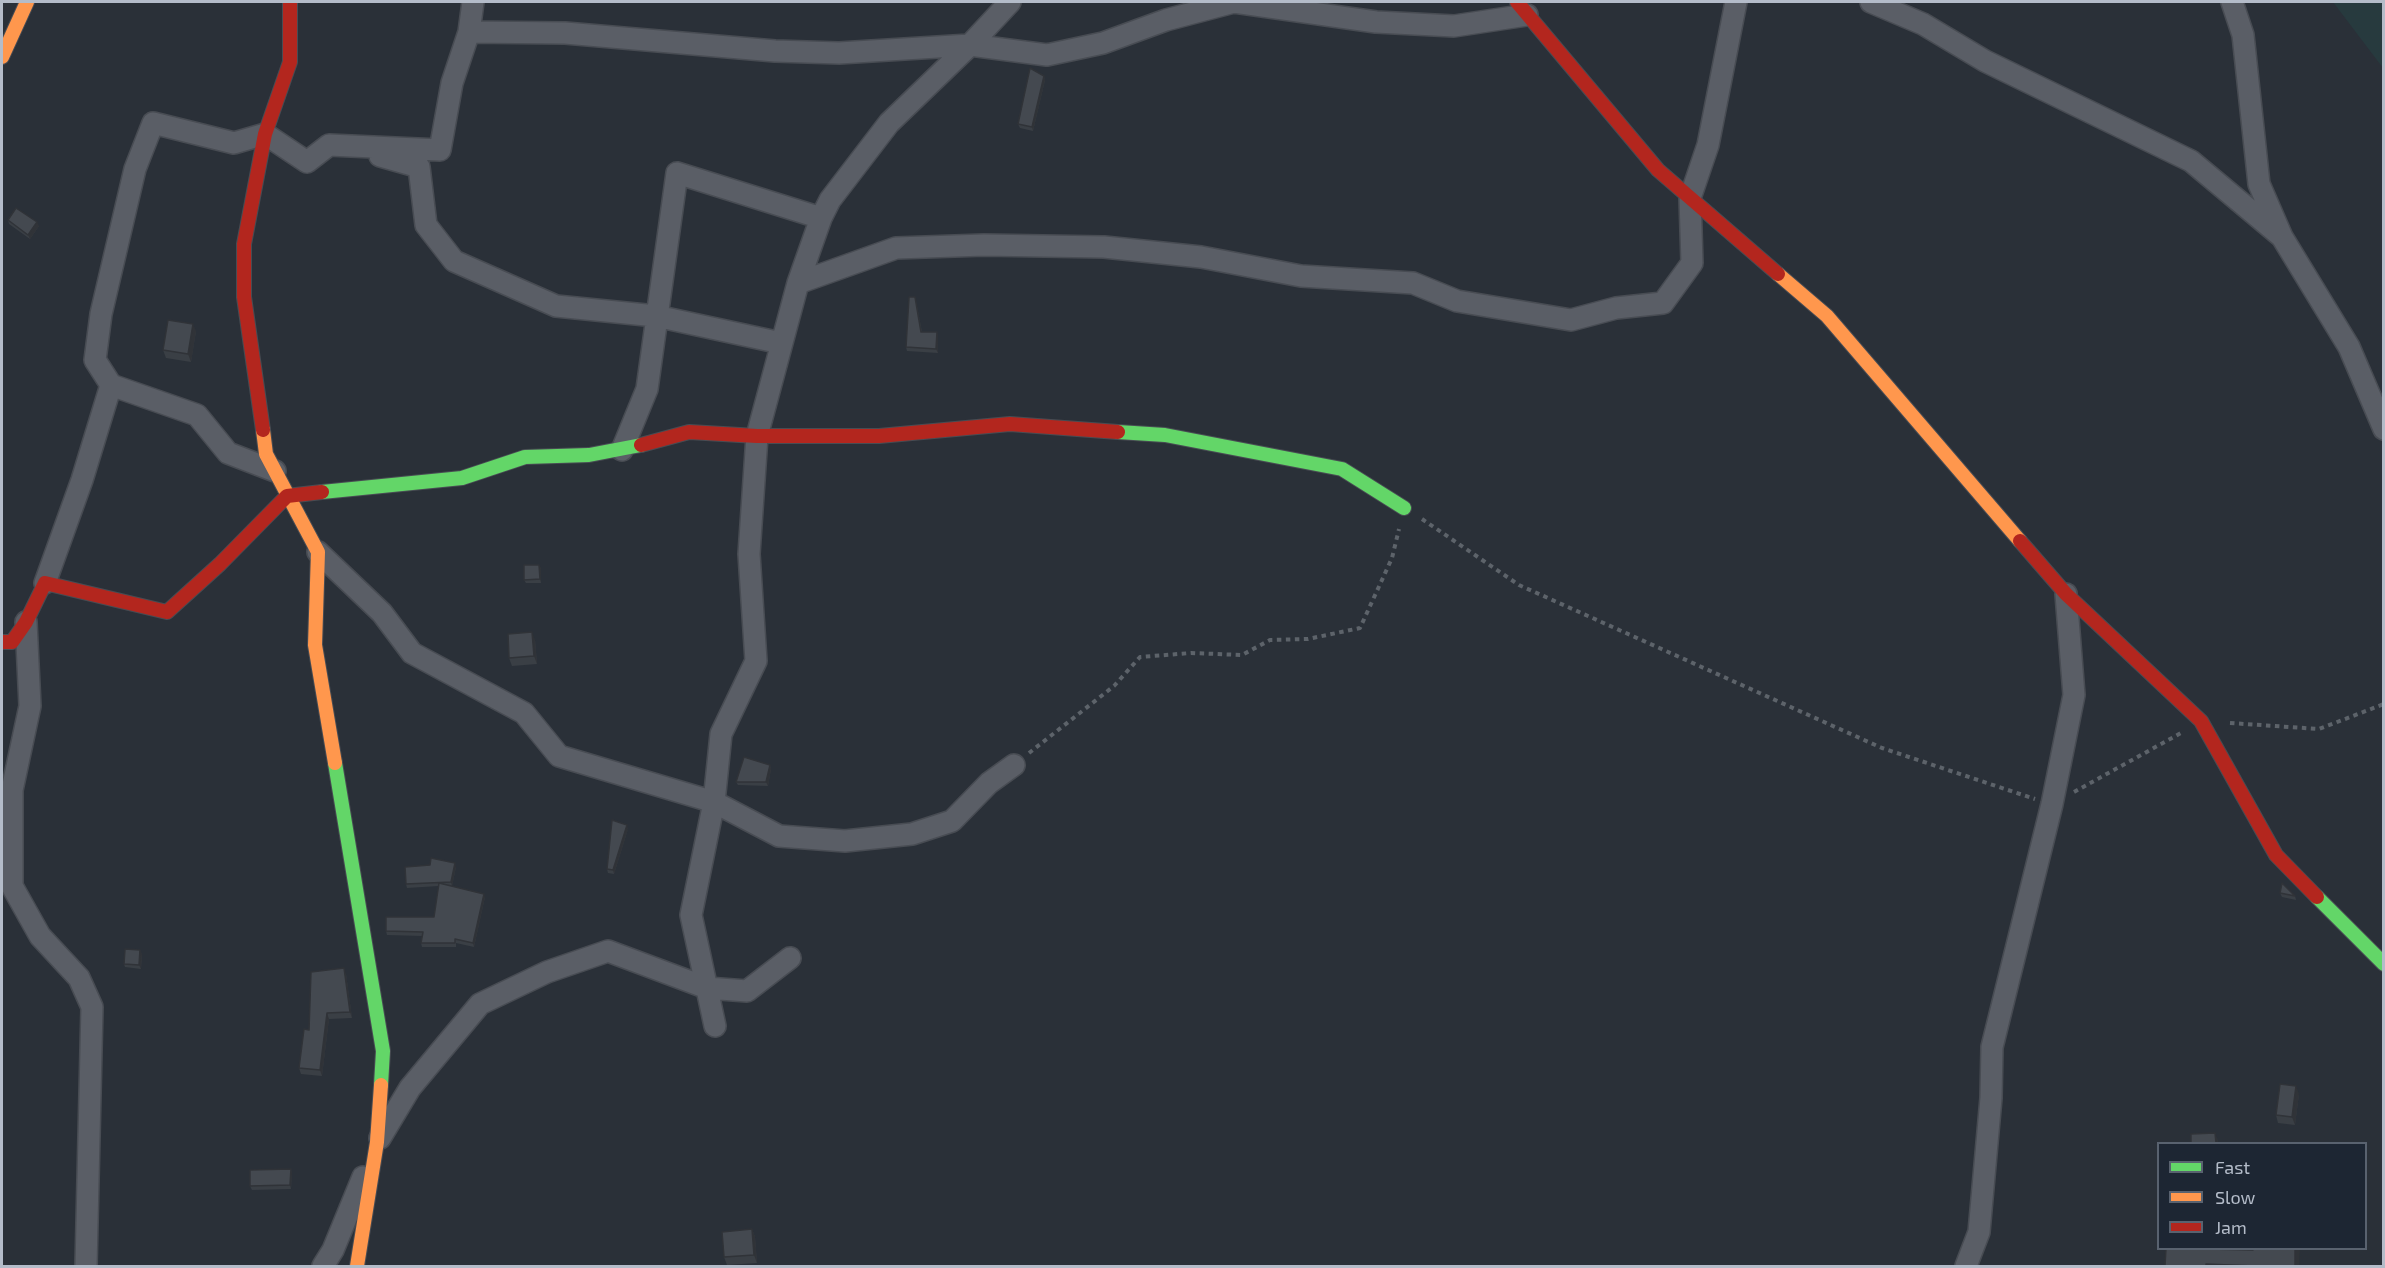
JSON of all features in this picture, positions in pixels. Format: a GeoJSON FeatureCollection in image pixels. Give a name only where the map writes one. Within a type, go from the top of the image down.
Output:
{"type":"FeatureCollection","features":[{"type":"Feature","properties":{"kind":"street"},"geometry":{"type":"LineString","coordinates":[[2,57],[27,2]]}},
{"type":"Feature","properties":{"kind":"street"},"geometry":{"type":"LineString","coordinates":[[290,2],[290,62],[266,134],[244,244],[244,297],[266,454],[318,552],[382,613],[412,653],[524,713],[559,756],[714,802],[779,836],[845,841],[912,834],[952,821],[989,783],[1014,765]]}},
{"type":"Feature","properties":{"kind":"street"},"geometry":{"type":"LineString","coordinates":[[266,134],[307,162],[329,145],[440,150],[452,83],[469,32],[473,2]]}},
{"type":"Feature","properties":{"kind":"street"},"geometry":{"type":"LineString","coordinates":[[715,1026],[691,915],[714,802],[721,734],[756,661],[749,554],[757,436],[798,283],[821,218],[830,200],[889,123],[970,45],[1010,2]]}},
{"type":"Feature","properties":{"kind":"street"},"geometry":{"type":"LineString","coordinates":[[469,32],[565,33],[776,51],[828,52],[970,45],[1047,55],[1103,43],[1166,20],[1234,2],[1355,20],[1454,26],[1522,8],[1658,170],[1827,316],[2066,594],[2201,721],[2276,855],[2384,964]]}},
{"type":"Feature","properties":{"kind":"street"},"geometry":{"type":"LineString","coordinates":[[798,283],[896,248],[984,245],[1104,247],[1201,257],[1301,276],[1413,283],[1457,301],[1571,320],[1616,308],[1663,303],[1692,263],[1690,198],[1708,145],[1736,2]]}},
{"type":"Feature","properties":{"kind":"street"},"geometry":{"type":"LineString","coordinates":[[1871,2],[1923,24],[1985,61],[2191,161],[2282,237]]}},
{"type":"Feature","properties":{"kind":"street"},"geometry":{"type":"LineString","coordinates":[[2232,2],[2243,35],[2259,184],[2282,237],[2349,347],[2384,429]]}},
{"type":"Feature","properties":{"kind":"street"},"geometry":{"type":"LineString","coordinates":[[266,134],[234,143],[153,123],[135,169],[101,314],[95,360],[111,385],[197,415],[228,453],[275,471]]}},
{"type":"Feature","properties":{"kind":"street"},"geometry":{"type":"LineString","coordinates":[[329,145],[419,167],[426,225],[454,261],[556,306],[656,316],[781,343]]}},
{"type":"Feature","properties":{"kind":"street"},"geometry":{"type":"LineString","coordinates":[[622,450],[646,389],[677,173],[821,218]]}},
{"type":"Feature","properties":{"kind":"street"},"geometry":{"type":"LineString","coordinates":[[2,642],[12,642],[26,622],[45,583],[82,480],[111,385]]}},
{"type":"Feature","properties":{"kind":"street"},"geometry":{"type":"LineString","coordinates":[[45,583],[167,612],[220,564],[288,496],[462,478],[525,457],[589,455],[622,450],[689,432],[757,436],[879,436],[1010,424],[1165,435],[1342,469],[1404,508]]}},
{"type":"Feature","properties":{"kind":"street"},"geometry":{"type":"LineString","coordinates":[[318,552],[315,645],[383,1051],[377,1142],[357,1266]]}},
{"type":"Feature","properties":{"kind":"street"},"geometry":{"type":"LineString","coordinates":[[1966,1266],[1979,1232],[1991,1098],[1992,1047],[2052,804],[2074,695],[2066,594]]}},
{"type":"Feature","properties":{"kind":"street"},"geometry":{"type":"LineString","coordinates":[[26,622],[30,706],[12,790],[12,886],[40,936],[79,978],[92,1007],[86,1266]]}},
{"type":"Feature","properties":{"kind":"street"},"geometry":{"type":"LineString","coordinates":[[322,1266],[333,1250],[377,1142],[410,1088],[480,1004],[537,977],[608,951],[707,988],[747,991],[790,958]]}},
{"type":"Feature","properties":{"kind":"path"},"geometry":{"type":"LineString","coordinates":[[1014,765],[1114,686],[1140,657],[1191,653],[1242,655],[1270,640],[1308,639],[1360,628],[1392,558],[1404,508],[1519,585],[1882,748],[2052,804],[2201,721],[2319,729],[2384,704]]}},
{"type":"Feature","properties":{"kind":"green space"},"geometry":{"type":"Polygon","coordinates":[[[2333,2],[2383,2],[2383,68],[2333,2]]]}},
{"type":"Feature","properties":{"kind":"building"},"geometry":{"type":"Polygon","coordinates":[[[1030,68],[1044,76],[1032,127],[1018,124],[1030,68]]]}},
{"type":"Feature","properties":{"kind":"building"},"geometry":{"type":"Polygon","coordinates":[[[16,208],[37,222],[28,235],[8,220],[16,208]]]}},
{"type":"Feature","properties":{"kind":"building"},"geometry":{"type":"Polygon","coordinates":[[[909,297],[915,297],[921,332],[937,332],[936,349],[906,347],[909,297]]]}},
{"type":"Feature","properties":{"kind":"building"},"geometry":{"type":"Polygon","coordinates":[[[168,320],[193,324],[188,354],[163,350],[168,320]]]}},
{"type":"Feature","properties":{"kind":"building"},"geometry":{"type":"Polygon","coordinates":[[[524,565],[539,565],[540,579],[524,580],[524,565]]]}},
{"type":"Feature","properties":{"kind":"building"},"geometry":{"type":"Polygon","coordinates":[[[532,632],[534,656],[509,658],[508,634],[532,632]]]}},
{"type":"Feature","properties":{"kind":"building"},"geometry":{"type":"Polygon","coordinates":[[[744,757],[770,765],[766,782],[736,782],[744,757]]]}},
{"type":"Feature","properties":{"kind":"building"},"geometry":{"type":"Polygon","coordinates":[[[612,820],[627,825],[613,870],[607,869],[612,820]]]}},
{"type":"Feature","properties":{"kind":"building"},"geometry":{"type":"Polygon","coordinates":[[[431,858],[455,863],[451,882],[406,884],[405,867],[430,865],[431,858]]]}},
{"type":"Feature","properties":{"kind":"building"},"geometry":{"type":"Polygon","coordinates":[[[439,883],[484,894],[473,943],[455,939],[455,943],[421,943],[423,932],[386,931],[386,917],[434,917],[439,883]]]}},
{"type":"Feature","properties":{"kind":"building"},"geometry":{"type":"Polygon","coordinates":[[[2282,883],[2295,896],[2280,893],[2282,883]]]}},
{"type":"Feature","properties":{"kind":"building"},"geometry":{"type":"Polygon","coordinates":[[[125,949],[140,950],[139,965],[124,964],[125,949]]]}},
{"type":"Feature","properties":{"kind":"building"},"geometry":{"type":"Polygon","coordinates":[[[344,968],[350,1012],[327,1013],[320,1070],[299,1068],[304,1029],[309,1030],[311,972],[344,968]]]}},
{"type":"Feature","properties":{"kind":"building"},"geometry":{"type":"Polygon","coordinates":[[[2280,1084],[2296,1086],[2292,1117],[2276,1115],[2280,1084]]]}},
{"type":"Feature","properties":{"kind":"building"},"geometry":{"type":"Polygon","coordinates":[[[2215,1133],[2216,1142],[2191,1142],[2191,1134],[2215,1133]]]}},
{"type":"Feature","properties":{"kind":"building"},"geometry":{"type":"Polygon","coordinates":[[[291,1169],[290,1185],[250,1186],[250,1170],[291,1169]]]}},
{"type":"Feature","properties":{"kind":"building"},"geometry":{"type":"Polygon","coordinates":[[[752,1229],[754,1255],[724,1257],[722,1232],[752,1229]]]}},
{"type":"Feature","properties":{"kind":"building"},"geometry":{"type":"Polygon","coordinates":[[[2166,1250],[2295,1250],[2295,1266],[2206,1264],[2206,1266],[2165,1266],[2166,1250]]]}},
{"type":"Feature","properties":{"kind":"traffic: fast"},"geometry":{"type":"LineString","coordinates":[[1118,432],[1165,435],[1342,469],[1404,508]]}},
{"type":"Feature","properties":{"kind":"traffic: fast"},"geometry":{"type":"LineString","coordinates":[[322,492],[462,478],[525,457],[589,455],[641,445]]}},
{"type":"Feature","properties":{"kind":"traffic: fast"},"geometry":{"type":"LineString","coordinates":[[335,763],[383,1051],[381,1085]]}},
{"type":"Feature","properties":{"kind":"traffic: fast"},"geometry":{"type":"LineString","coordinates":[[2317,897],[2384,964]]}},
{"type":"Feature","properties":{"kind":"traffic: slow"},"geometry":{"type":"LineString","coordinates":[[2,57],[27,2]]}},
{"type":"Feature","properties":{"kind":"traffic: slow"},"geometry":{"type":"LineString","coordinates":[[1778,274],[1827,316],[2020,541]]}},
{"type":"Feature","properties":{"kind":"traffic: slow"},"geometry":{"type":"LineString","coordinates":[[263,430],[266,454],[318,552],[315,645],[335,763]]}},
{"type":"Feature","properties":{"kind":"traffic: slow"},"geometry":{"type":"LineString","coordinates":[[357,1266],[377,1142],[381,1085]]}},
{"type":"Feature","properties":{"kind":"traffic: jam"},"geometry":{"type":"LineString","coordinates":[[263,430],[244,297],[244,244],[265,134],[290,62],[290,2]]}},
{"type":"Feature","properties":{"kind":"traffic: jam"},"geometry":{"type":"LineString","coordinates":[[1517,2],[1658,170],[1778,274]]}},
{"type":"Feature","properties":{"kind":"traffic: jam"},"geometry":{"type":"LineString","coordinates":[[641,445],[689,432],[757,436],[879,436],[1010,424],[1118,432]]}},
{"type":"Feature","properties":{"kind":"traffic: jam"},"geometry":{"type":"LineString","coordinates":[[2,642],[12,642],[26,622],[45,583],[167,612],[220,564],[287,496],[322,492]]}},
{"type":"Feature","properties":{"kind":"traffic: jam"},"geometry":{"type":"LineString","coordinates":[[2020,541],[2066,594],[2201,721],[2276,855],[2317,897]]}}]}
